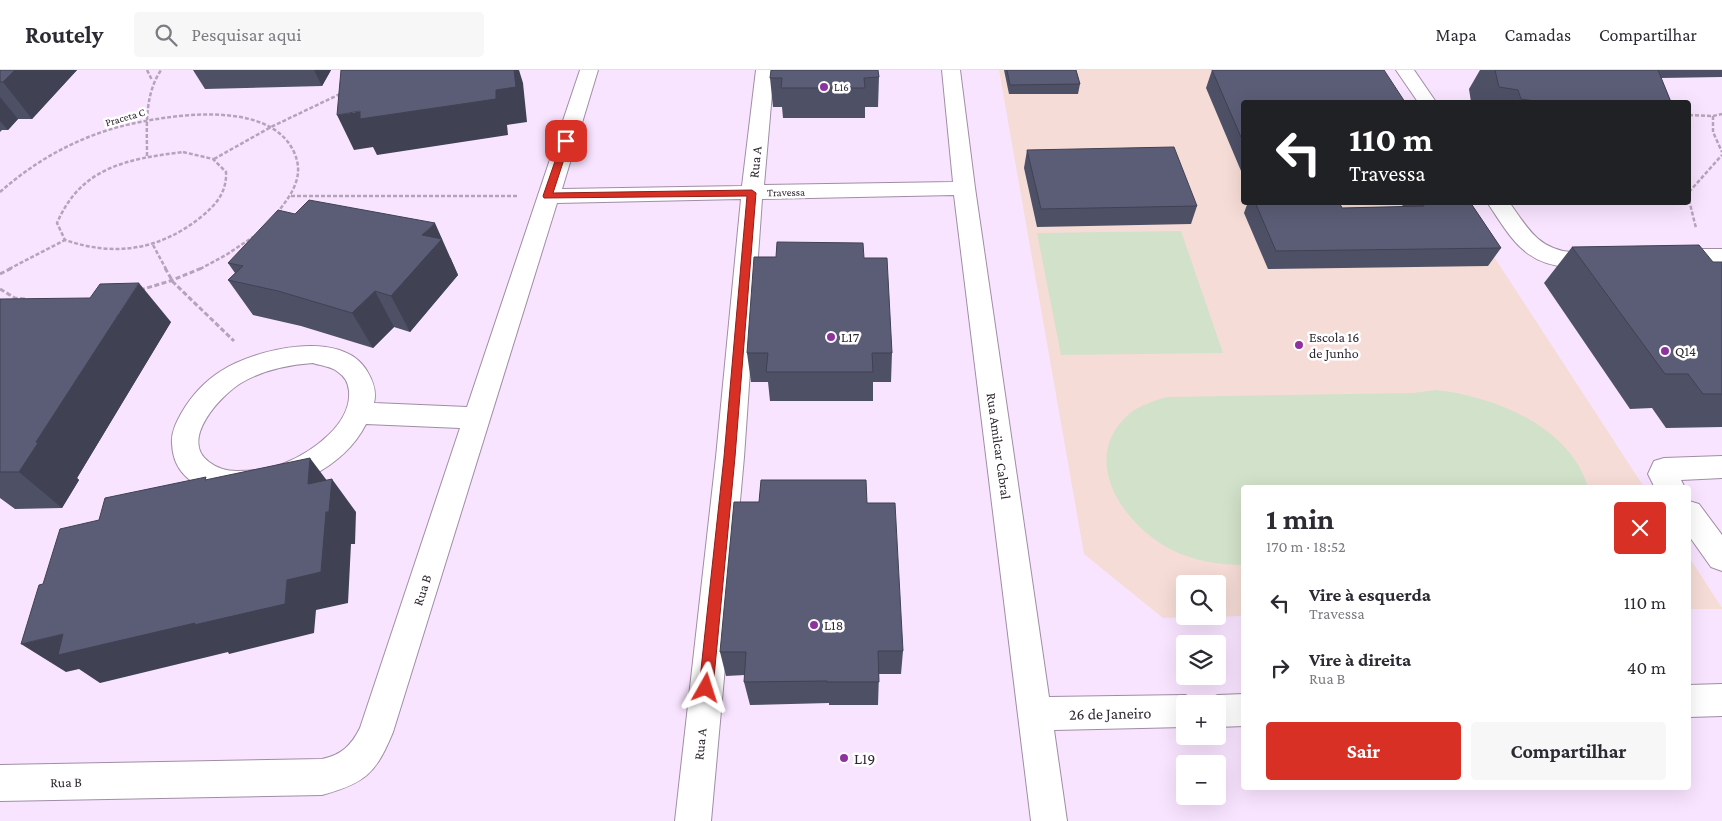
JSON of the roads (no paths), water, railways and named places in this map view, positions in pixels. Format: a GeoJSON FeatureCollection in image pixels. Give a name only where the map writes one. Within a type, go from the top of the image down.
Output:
{"type":"FeatureCollection","features":[{"type":"Feature","properties":{"kind":"street","name":"Rua B"},"geometry":{"type":"LineString","coordinates":[[0,782],[322,777],[342,772],[358,764],[368,750],[376,732],[589,70]]}},
{"type":"Feature","properties":{"kind":"street","name":"Rua A"},"geometry":{"type":"LineString","coordinates":[[693,821],[730,457],[764,70]]}},
{"type":"Feature","properties":{"kind":"street","name":"Rua Amilcar Cabral"},"geometry":{"type":"LineString","coordinates":[[951,70],[964,188],[1049,821]]}},
{"type":"Feature","properties":{"kind":"street"},"geometry":{"type":"LineString","coordinates":[[1404,70],[1426,100]]}},
{"type":"Feature","properties":{"kind":"street","name":"Travessa"},"geometry":{"type":"LineString","coordinates":[[548,196],[964,188]]}},
{"type":"Feature","properties":{"kind":"street"},"geometry":{"type":"LineString","coordinates":[[1500,205],[1523,239],[1544,256],[1576,261],[1623,259]]}},
{"type":"Feature","properties":{"kind":"street"},"geometry":{"type":"LineString","coordinates":[[1689,257],[1706,277]]}},
{"type":"Feature","properties":{"kind":"street"},"geometry":{"type":"LineString","coordinates":[[1651,258],[1722,257]]}},
{"type":"Feature","properties":{"kind":"street"},"geometry":{"type":"LineString","coordinates":[[313,354],[344,363],[358,376],[363,391],[360,413],[337,444],[302,468],[270,479],[231,482],[206,475],[190,461],[184,441],[193,412],[218,386],[258,363],[285,356],[313,354]]}},
{"type":"Feature","properties":{"kind":"street"},"geometry":{"type":"LineString","coordinates":[[360,413],[476,418]]}},
{"type":"Feature","properties":{"kind":"street"},"geometry":{"type":"LineString","coordinates":[[1669,485],[1662,474],[1664,469],[1722,467]]}},
{"type":"Feature","properties":{"kind":"street"},"geometry":{"type":"LineString","coordinates":[[1691,516],[1722,558]]}},
{"type":"Feature","properties":{"kind":"street"},"geometry":{"type":"LineString","coordinates":[[1691,701],[1722,700]]}},
{"type":"Feature","properties":{"kind":"street"},"geometry":{"type":"LineString","coordinates":[[1226,711],[1241,710]]}},
{"type":"Feature","properties":{"kind":"street","name":"26 de Janeiro"},"geometry":{"type":"LineString","coordinates":[[1035,714],[1176,711]]}},
{"type":"Feature","properties":{"kind":"place","name":"L16"},"geometry":{"type":"Point","coordinates":[824,87]}},
{"type":"Feature","properties":{"kind":"place","name":"L17"},"geometry":{"type":"Point","coordinates":[831,337]}},
{"type":"Feature","properties":{"kind":"place","name":"Escola 16 de Junho"},"geometry":{"type":"Point","coordinates":[1299,345]}},
{"type":"Feature","properties":{"kind":"place","name":"Q14"},"geometry":{"type":"Point","coordinates":[1665,351]}},
{"type":"Feature","properties":{"kind":"place","name":"L18"},"geometry":{"type":"Point","coordinates":[814,625]}},
{"type":"Feature","properties":{"kind":"place","name":"L19"},"geometry":{"type":"Point","coordinates":[844,758]}}]}
